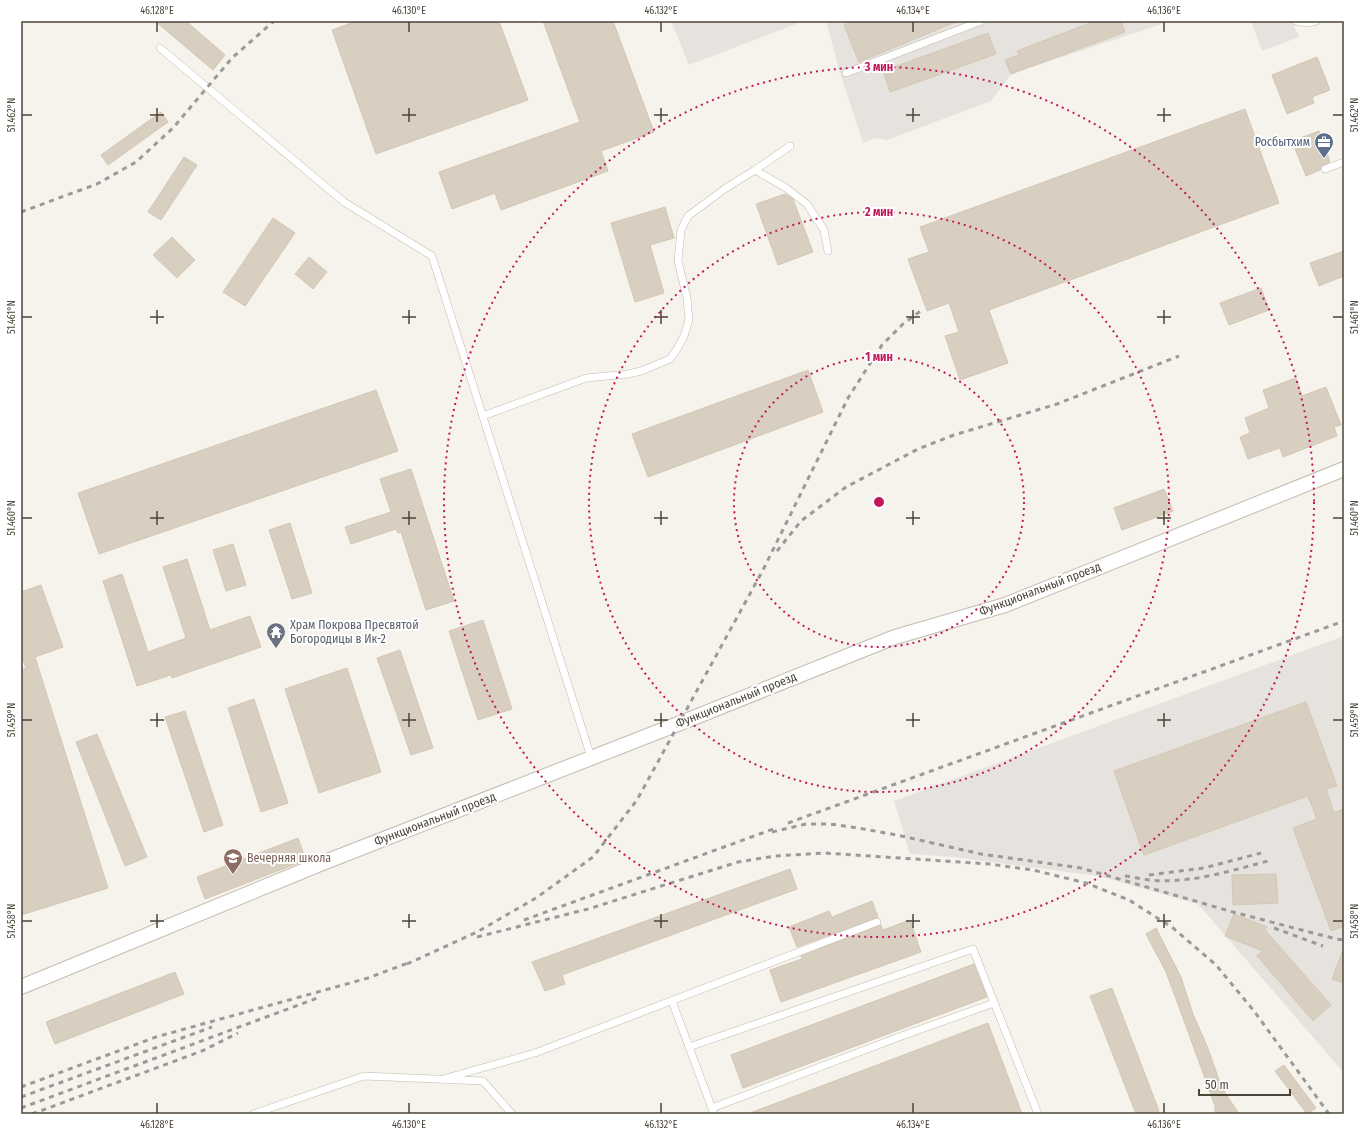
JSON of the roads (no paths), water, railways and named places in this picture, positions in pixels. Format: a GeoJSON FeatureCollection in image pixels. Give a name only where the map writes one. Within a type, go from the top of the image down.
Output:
{"type":"FeatureCollection","features":[{"type":"Feature","properties":{"kind":"street","name":"Функциональный проезд"},"geometry":{"type":"LineString","coordinates":[[21,987],[320,864],[895,637],[1005,605],[1344,469]]}},
{"type":"Feature","properties":{"kind":"lane"},"geometry":{"type":"LineString","coordinates":[[846,73],[981,21]]}},
{"type":"Feature","properties":{"kind":"lane"},"geometry":{"type":"LineString","coordinates":[[1296,21],[1307,23],[1316,21]]}},
{"type":"Feature","properties":{"kind":"lane"},"geometry":{"type":"LineString","coordinates":[[160,48],[344,202],[432,256],[591,758]]}},
{"type":"Feature","properties":{"kind":"lane"},"geometry":{"type":"LineString","coordinates":[[483,416],[586,378],[628,374],[641,371],[670,359],[684,336],[689,320],[687,298],[678,261],[681,230],[688,216],[726,188],[790,146]]}},
{"type":"Feature","properties":{"kind":"lane"},"geometry":{"type":"LineString","coordinates":[[1325,169],[1344,162]]}},
{"type":"Feature","properties":{"kind":"lane"},"geometry":{"type":"LineString","coordinates":[[755,170],[786,188],[807,204],[824,230],[828,251]]}},
{"type":"Feature","properties":{"kind":"lane"},"geometry":{"type":"LineString","coordinates":[[443,1079],[535,1053],[876,922]]}},
{"type":"Feature","properties":{"kind":"lane"},"geometry":{"type":"LineString","coordinates":[[689,1048],[973,949],[1038,1114]]}},
{"type":"Feature","properties":{"kind":"lane"},"geometry":{"type":"LineString","coordinates":[[672,1000],[713,1111],[899,1037],[994,1003]]}},
{"type":"Feature","properties":{"kind":"lane"},"geometry":{"type":"LineString","coordinates":[[253,1114],[364,1076],[483,1081],[512,1114]]}},
{"type":"Feature","properties":{"kind":"railway"},"geometry":{"type":"LineString","coordinates":[[21,212],[97,184],[136,162],[173,128],[232,58],[274,21]]}},
{"type":"Feature","properties":{"kind":"railway"},"geometry":{"type":"LineString","coordinates":[[407,964],[477,932],[536,898],[593,857],[637,800],[763,570],[848,398],[882,345],[903,324],[922,310]]}},
{"type":"Feature","properties":{"kind":"railway"},"geometry":{"type":"LineString","coordinates":[[777,551],[801,521],[846,487],[918,449],[954,435],[1057,404],[1179,356]]}},
{"type":"Feature","properties":{"kind":"railway"},"geometry":{"type":"LineString","coordinates":[[788,823],[1344,621]]}},
{"type":"Feature","properties":{"kind":"railway"},"geometry":{"type":"LineString","coordinates":[[772,832],[806,824],[830,824],[897,835],[981,854],[1081,868],[1233,912],[1344,940]]}},
{"type":"Feature","properties":{"kind":"railway"},"geometry":{"type":"LineString","coordinates":[[524,920],[776,828]]}},
{"type":"Feature","properties":{"kind":"railway"},"geometry":{"type":"LineString","coordinates":[[477,937],[588,909],[738,862],[775,856],[825,853],[989,864],[1033,870],[1086,883],[1129,900],[1173,928],[1216,965],[1254,1011],[1329,1114]]}},
{"type":"Feature","properties":{"kind":"railway"},"geometry":{"type":"LineString","coordinates":[[1149,875],[1204,868],[1261,853]]}},
{"type":"Feature","properties":{"kind":"railway"},"geometry":{"type":"LineString","coordinates":[[1125,876],[1149,880],[1180,880],[1210,876],[1268,861]]}},
{"type":"Feature","properties":{"kind":"railway"},"geometry":{"type":"LineString","coordinates":[[1274,928],[1323,946]]}},
{"type":"Feature","properties":{"kind":"railway"},"geometry":{"type":"LineString","coordinates":[[21,1087],[156,1037],[368,978],[411,962]]}},
{"type":"Feature","properties":{"kind":"railway"},"geometry":{"type":"LineString","coordinates":[[21,1108],[320,997]]}},
{"type":"Feature","properties":{"kind":"railway"},"geometry":{"type":"LineString","coordinates":[[21,1097],[212,1027]]}},
{"type":"Feature","properties":{"kind":"railway"},"geometry":{"type":"LineString","coordinates":[[32,1114],[202,1051],[238,1033]]}},
{"type":"Feature","properties":{"kind":"place","name":"Росбытхим"},"geometry":{"type":"Point","coordinates":[1324,159]}},
{"type":"Feature","properties":{"kind":"place","name":"Храм Покрова Пресвятой Богородицы в Ик-2"},"geometry":{"type":"Point","coordinates":[276,649]}},
{"type":"Feature","properties":{"kind":"place","name":"Вечерняя школа"},"geometry":{"type":"Point","coordinates":[233,875]}}]}
